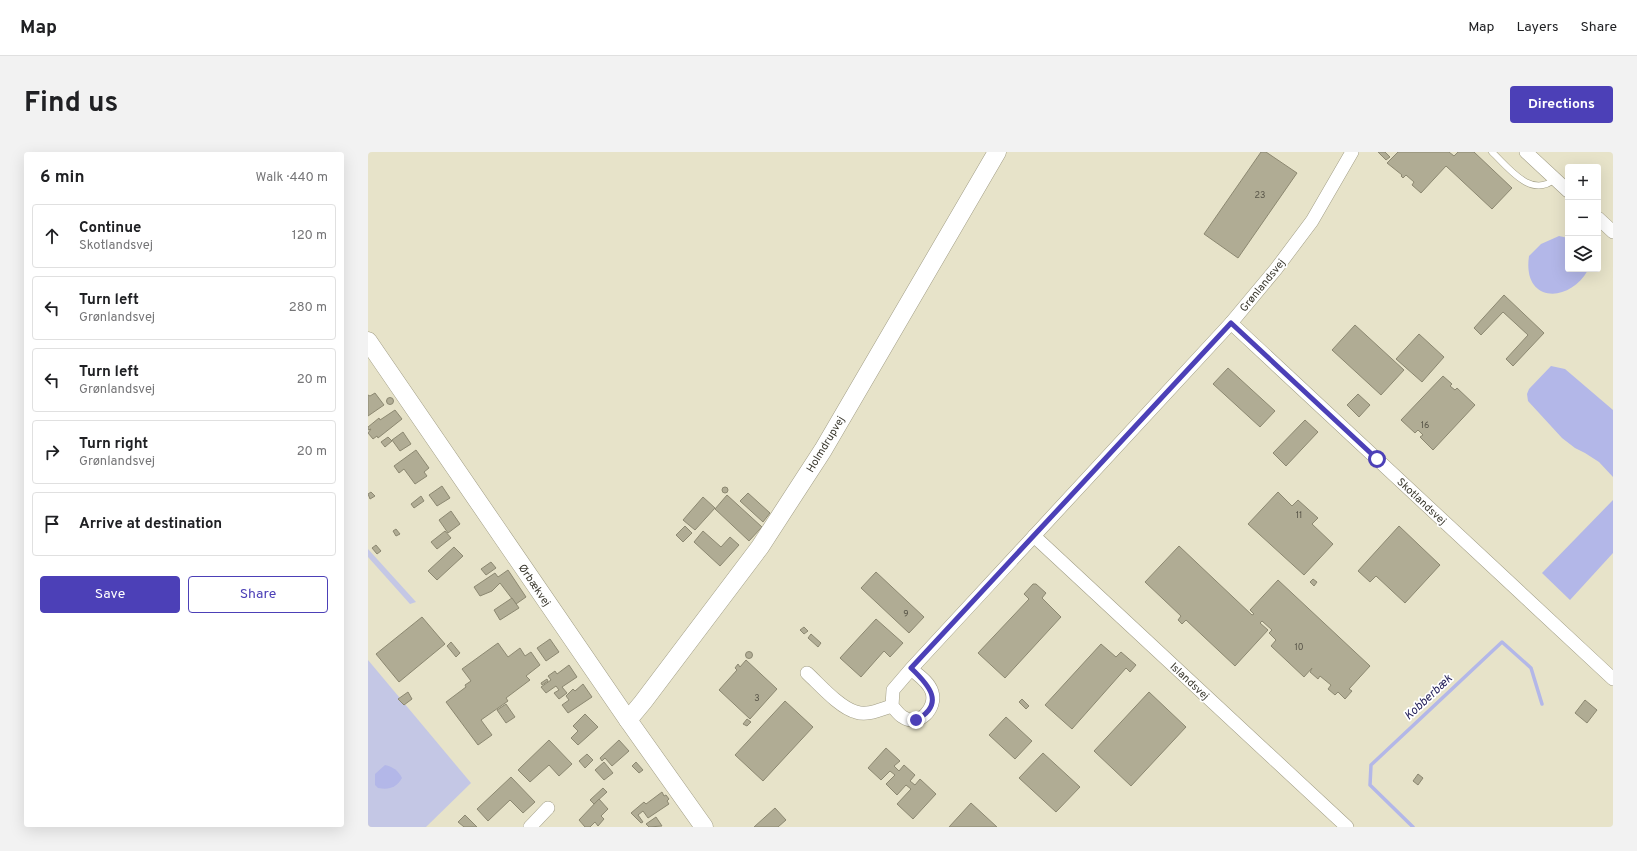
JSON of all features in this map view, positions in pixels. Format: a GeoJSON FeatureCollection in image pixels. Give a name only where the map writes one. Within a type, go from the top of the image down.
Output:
{"type":"FeatureCollection","features":[{"type":"Feature","properties":{"kind":"street","name":"Holmdrupvej"},"geometry":{"type":"LineString","coordinates":[[628,720],[760,547],[823,450],[997,152]]}},
{"type":"Feature","properties":{"kind":"street","name":"Grønlandsvej"},"geometry":{"type":"LineString","coordinates":[[892,706],[892,690],[911,668],[1231,323],[1276,269],[1312,221],[1352,152]]}},
{"type":"Feature","properties":{"kind":"street"},"geometry":{"type":"LineString","coordinates":[[1526,152],[1565,188]]}},
{"type":"Feature","properties":{"kind":"street"},"geometry":{"type":"LineString","coordinates":[[1601,221],[1613,232]]}},
{"type":"Feature","properties":{"kind":"street","name":"Skotlandsvej"},"geometry":{"type":"LineString","coordinates":[[1231,323],[1613,679]]}},
{"type":"Feature","properties":{"kind":"street","name":"Ørbækvej"},"geometry":{"type":"LineString","coordinates":[[368,342],[628,720],[704,827]]}},
{"type":"Feature","properties":{"kind":"street","name":"Islandsvej"},"geometry":{"type":"LineString","coordinates":[[1034,536],[1347,827]]}},
{"type":"Feature","properties":{"kind":"street"},"geometry":{"type":"LineString","coordinates":[[808,673],[842,705],[856,712],[870,712],[892,706],[903,718],[916,720],[926,715],[933,703],[932,692],[911,668]]}},
{"type":"Feature","properties":{"kind":"street"},"geometry":{"type":"LineString","coordinates":[[530,827],[548,808]]}},
{"type":"Feature","properties":{"kind":"lane"},"geometry":{"type":"LineString","coordinates":[[1492,152],[1521,179],[1529,184],[1542,186],[1549,184],[1555,179]]}},
{"type":"Feature","properties":{"kind":"shaded area"},"geometry":{"type":"Polygon","coordinates":[[[1559,236],[1565,237],[1565,272],[1587,272],[1580,281],[1570,289],[1559,293],[1549,293],[1540,290],[1533,283],[1529,271],[1529,256],[1541,244],[1559,236]]]}},
{"type":"Feature","properties":{"kind":"shaded area"},"geometry":{"type":"Polygon","coordinates":[[[1551,366],[1565,369],[1613,410],[1613,477],[1599,462],[1575,448],[1562,438],[1528,401],[1527,394],[1529,389],[1551,366]]]}},
{"type":"Feature","properties":{"kind":"shaded area"},"geometry":{"type":"Polygon","coordinates":[[[1613,500],[1613,553],[1570,600],[1542,573],[1613,500]]]}},
{"type":"Feature","properties":{"kind":"shaded area"},"geometry":{"type":"Polygon","coordinates":[[[368,549],[416,602],[410,604],[368,557],[368,549]]]}},
{"type":"Feature","properties":{"kind":"shaded area"},"geometry":{"type":"Polygon","coordinates":[[[368,660],[471,783],[426,827],[368,827],[368,660]]]}},
{"type":"Feature","properties":{"kind":"shaded area"},"geometry":{"type":"Polygon","coordinates":[[[385,765],[395,769],[402,778],[392,788],[378,788],[375,785],[375,774],[385,765]]]}},
{"type":"Feature","properties":{"kind":"building"},"geometry":{"type":"Polygon","coordinates":[[[1261,152],[1266,152],[1297,173],[1238,258],[1204,234],[1261,152]]]}},
{"type":"Feature","properties":{"kind":"building"},"geometry":{"type":"Polygon","coordinates":[[[1378,152],[1385,152],[1390,157],[1386,160],[1378,152]]]}},
{"type":"Feature","properties":{"kind":"building"},"geometry":{"type":"Polygon","coordinates":[[[1398,152],[1449,152],[1454,156],[1458,152],[1474,152],[1512,188],[1492,209],[1446,166],[1421,193],[1412,185],[1414,182],[1406,175],[1403,178],[1401,176],[1402,175],[1387,163],[1398,152]]]}},
{"type":"Feature","properties":{"kind":"building"},"geometry":{"type":"Polygon","coordinates":[[[1504,295],[1544,333],[1513,366],[1506,359],[1528,335],[1503,312],[1481,335],[1474,328],[1504,295]]]}},
{"type":"Feature","properties":{"kind":"building"},"geometry":{"type":"Polygon","coordinates":[[[1355,325],[1404,370],[1381,395],[1332,350],[1355,325]]]}},
{"type":"Feature","properties":{"kind":"building"},"geometry":{"type":"Polygon","coordinates":[[[1419,334],[1444,357],[1422,382],[1396,359],[1419,334]]]}},
{"type":"Feature","properties":{"kind":"building"},"geometry":{"type":"Polygon","coordinates":[[[1228,368],[1275,411],[1260,427],[1213,384],[1228,368]]]}},
{"type":"Feature","properties":{"kind":"building"},"geometry":{"type":"Polygon","coordinates":[[[1443,376],[1452,384],[1450,386],[1455,390],[1457,388],[1475,405],[1433,450],[1420,437],[1423,435],[1418,430],[1415,433],[1401,420],[1443,376]]]}},
{"type":"Feature","properties":{"kind":"building"},"geometry":{"type":"Polygon","coordinates":[[[375,393],[384,405],[368,416],[368,395],[370,396],[375,393]]]}},
{"type":"Feature","properties":{"kind":"building"},"geometry":{"type":"Polygon","coordinates":[[[1358,394],[1370,405],[1359,417],[1347,405],[1358,394]]]}},
{"type":"Feature","properties":{"kind":"building"},"geometry":{"type":"Polygon","coordinates":[[[390,397],[393,398],[393,404],[390,405],[387,404],[386,401],[387,398],[390,397]]]}},
{"type":"Feature","properties":{"kind":"building"},"geometry":{"type":"Polygon","coordinates":[[[395,410],[402,419],[378,438],[377,436],[373,439],[368,433],[371,429],[368,430],[368,427],[379,418],[380,420],[395,410]]]}},
{"type":"Feature","properties":{"kind":"building"},"geometry":{"type":"Polygon","coordinates":[[[1305,420],[1318,432],[1286,466],[1273,453],[1305,420]]]}},
{"type":"Feature","properties":{"kind":"building"},"geometry":{"type":"Polygon","coordinates":[[[403,432],[411,444],[400,451],[392,440],[403,432]]]}},
{"type":"Feature","properties":{"kind":"building"},"geometry":{"type":"Polygon","coordinates":[[[388,437],[392,441],[385,447],[381,442],[388,437]]]}},
{"type":"Feature","properties":{"kind":"building"},"geometry":{"type":"Polygon","coordinates":[[[416,450],[429,468],[424,472],[427,476],[415,484],[404,469],[399,473],[394,466],[416,450]]]}},
{"type":"Feature","properties":{"kind":"building"},"geometry":{"type":"Polygon","coordinates":[[[442,486],[450,498],[437,506],[429,495],[442,486]]]}},
{"type":"Feature","properties":{"kind":"building"},"geometry":{"type":"Polygon","coordinates":[[[725,487],[728,490],[725,493],[722,490],[725,487]]]}},
{"type":"Feature","properties":{"kind":"building"},"geometry":{"type":"Polygon","coordinates":[[[371,492],[375,496],[370,499],[368,494],[371,492]]]}},
{"type":"Feature","properties":{"kind":"building"},"geometry":{"type":"Polygon","coordinates":[[[1278,492],[1292,506],[1298,500],[1318,518],[1312,524],[1333,544],[1304,575],[1248,524],[1278,492]]]}},
{"type":"Feature","properties":{"kind":"building"},"geometry":{"type":"Polygon","coordinates":[[[748,493],[770,513],[763,522],[740,501],[748,493]]]}},
{"type":"Feature","properties":{"kind":"building"},"geometry":{"type":"Polygon","coordinates":[[[727,495],[762,527],[749,541],[715,509],[727,495]]]}},
{"type":"Feature","properties":{"kind":"building"},"geometry":{"type":"Polygon","coordinates":[[[421,496],[424,501],[414,508],[411,504],[421,496]]]}},
{"type":"Feature","properties":{"kind":"building"},"geometry":{"type":"Polygon","coordinates":[[[703,497],[715,508],[695,530],[683,520],[703,497]]]}},
{"type":"Feature","properties":{"kind":"building"},"geometry":{"type":"Polygon","coordinates":[[[451,511],[460,524],[448,533],[439,520],[451,511]]]}},
{"type":"Feature","properties":{"kind":"building"},"geometry":{"type":"Polygon","coordinates":[[[685,526],[692,533],[683,542],[676,535],[685,526]]]}},
{"type":"Feature","properties":{"kind":"building"},"geometry":{"type":"Polygon","coordinates":[[[1399,526],[1440,565],[1405,603],[1376,576],[1370,582],[1358,571],[1399,526]]]}},
{"type":"Feature","properties":{"kind":"building"},"geometry":{"type":"Polygon","coordinates":[[[396,529],[400,534],[396,536],[393,531],[396,529]]]}},
{"type":"Feature","properties":{"kind":"building"},"geometry":{"type":"Polygon","coordinates":[[[445,531],[451,538],[437,549],[431,542],[445,531]]]}},
{"type":"Feature","properties":{"kind":"building"},"geometry":{"type":"Polygon","coordinates":[[[703,531],[721,547],[730,537],[739,545],[720,566],[694,542],[703,531]]]}},
{"type":"Feature","properties":{"kind":"building"},"geometry":{"type":"Polygon","coordinates":[[[376,545],[381,551],[377,554],[372,548],[376,545]]]}},
{"type":"Feature","properties":{"kind":"building"},"geometry":{"type":"Polygon","coordinates":[[[1179,546],[1252,615],[1254,614],[1250,610],[1278,580],[1370,666],[1349,689],[1352,691],[1345,699],[1338,692],[1335,695],[1328,689],[1331,685],[1320,676],[1318,679],[1310,672],[1312,668],[1304,677],[1271,646],[1276,640],[1269,633],[1272,630],[1262,621],[1260,623],[1268,630],[1235,666],[1186,620],[1182,624],[1178,620],[1181,616],[1145,582],[1179,546]]]}},
{"type":"Feature","properties":{"kind":"building"},"geometry":{"type":"Polygon","coordinates":[[[454,547],[463,556],[437,580],[428,571],[454,547]]]}},
{"type":"Feature","properties":{"kind":"building"},"geometry":{"type":"Polygon","coordinates":[[[491,562],[496,568],[486,575],[481,569],[491,562]]]}},
{"type":"Feature","properties":{"kind":"building"},"geometry":{"type":"Polygon","coordinates":[[[508,570],[526,597],[516,604],[500,583],[492,591],[480,596],[474,587],[495,573],[498,577],[508,570]]]}},
{"type":"Feature","properties":{"kind":"building"},"geometry":{"type":"Polygon","coordinates":[[[876,572],[924,617],[909,633],[861,588],[876,572]]]}},
{"type":"Feature","properties":{"kind":"building"},"geometry":{"type":"Polygon","coordinates":[[[1313,579],[1317,582],[1314,586],[1310,582],[1313,579]]]}},
{"type":"Feature","properties":{"kind":"building"},"geometry":{"type":"Polygon","coordinates":[[[1033,584],[1036,584],[1046,593],[1042,598],[1061,617],[1005,678],[978,653],[1029,599],[1024,594],[1033,584]]]}},
{"type":"Feature","properties":{"kind":"building"},"geometry":{"type":"Polygon","coordinates":[[[512,598],[519,608],[500,620],[494,610],[512,598]]]}},
{"type":"Feature","properties":{"kind":"building"},"geometry":{"type":"Polygon","coordinates":[[[422,617],[445,644],[399,682],[376,654],[422,617]]]}},
{"type":"Feature","properties":{"kind":"building"},"geometry":{"type":"Polygon","coordinates":[[[876,619],[903,643],[890,657],[884,651],[861,677],[840,658],[876,619]]]}},
{"type":"Feature","properties":{"kind":"building"},"geometry":{"type":"Polygon","coordinates":[[[804,627],[808,631],[804,634],[800,630],[804,627]]]}},
{"type":"Feature","properties":{"kind":"building"},"geometry":{"type":"Polygon","coordinates":[[[811,634],[821,643],[818,647],[808,638],[811,634]]]}},
{"type":"Feature","properties":{"kind":"building"},"geometry":{"type":"Polygon","coordinates":[[[550,639],[559,652],[546,661],[537,648],[550,639]]]}},
{"type":"Feature","properties":{"kind":"building"},"geometry":{"type":"Polygon","coordinates":[[[451,642],[460,653],[456,657],[447,646],[451,642]]]}},
{"type":"Feature","properties":{"kind":"building"},"geometry":{"type":"Polygon","coordinates":[[[498,643],[508,657],[520,648],[525,656],[531,652],[540,665],[526,676],[530,680],[506,698],[508,701],[481,720],[492,735],[478,745],[446,702],[466,687],[465,685],[471,681],[462,669],[498,643]]]}},
{"type":"Feature","properties":{"kind":"building"},"geometry":{"type":"Polygon","coordinates":[[[1101,644],[1116,657],[1121,652],[1136,665],[1130,672],[1126,668],[1072,729],[1045,705],[1101,644]]]}},
{"type":"Feature","properties":{"kind":"building"},"geometry":{"type":"Polygon","coordinates":[[[749,651],[752,652],[752,658],[749,659],[746,658],[745,655],[746,652],[749,651]]]}},
{"type":"Feature","properties":{"kind":"building"},"geometry":{"type":"Polygon","coordinates":[[[746,660],[777,689],[750,719],[719,690],[737,670],[735,668],[738,664],[740,667],[746,660]]]}},
{"type":"Feature","properties":{"kind":"building"},"geometry":{"type":"Polygon","coordinates":[[[569,665],[577,677],[562,687],[567,693],[559,699],[554,693],[559,690],[556,686],[546,693],[541,687],[551,680],[548,676],[555,671],[557,674],[569,665]]]}},
{"type":"Feature","properties":{"kind":"building"},"geometry":{"type":"Polygon","coordinates":[[[547,679],[548,681],[542,685],[541,683],[547,679]]]}},
{"type":"Feature","properties":{"kind":"building"},"geometry":{"type":"Polygon","coordinates":[[[583,684],[592,697],[568,713],[562,705],[569,700],[566,696],[573,689],[575,691],[583,684]]]}},
{"type":"Feature","properties":{"kind":"building"},"geometry":{"type":"Polygon","coordinates":[[[408,692],[412,699],[404,705],[398,699],[408,692]]]}},
{"type":"Feature","properties":{"kind":"building"},"geometry":{"type":"Polygon","coordinates":[[[1149,692],[1186,727],[1131,786],[1094,751],[1149,692]]]}},
{"type":"Feature","properties":{"kind":"building"},"geometry":{"type":"Polygon","coordinates":[[[1022,699],[1029,706],[1026,709],[1019,702],[1022,699]]]}},
{"type":"Feature","properties":{"kind":"building"},"geometry":{"type":"Polygon","coordinates":[[[1585,700],[1597,710],[1587,723],[1575,713],[1585,700]]]}},
{"type":"Feature","properties":{"kind":"building"},"geometry":{"type":"Polygon","coordinates":[[[785,701],[813,727],[763,781],[735,755],[785,701]]]}},
{"type":"Feature","properties":{"kind":"building"},"geometry":{"type":"Polygon","coordinates":[[[506,704],[515,717],[506,723],[497,710],[506,704]]]}},
{"type":"Feature","properties":{"kind":"building"},"geometry":{"type":"Polygon","coordinates":[[[585,714],[598,727],[578,745],[571,738],[578,731],[573,726],[585,714]]]}},
{"type":"Feature","properties":{"kind":"building"},"geometry":{"type":"Polygon","coordinates":[[[1006,717],[1032,741],[1015,759],[989,735],[1006,717]]]}},
{"type":"Feature","properties":{"kind":"building"},"geometry":{"type":"Polygon","coordinates":[[[747,719],[751,722],[747,726],[743,724],[747,719]]]}},
{"type":"Feature","properties":{"kind":"building"},"geometry":{"type":"Polygon","coordinates":[[[549,740],[572,764],[559,776],[549,765],[530,782],[518,770],[549,740]]]}},
{"type":"Feature","properties":{"kind":"building"},"geometry":{"type":"Polygon","coordinates":[[[619,740],[629,751],[612,766],[605,758],[602,761],[600,758],[619,740]]]}},
{"type":"Feature","properties":{"kind":"building"},"geometry":{"type":"Polygon","coordinates":[[[886,748],[900,761],[894,766],[899,771],[904,765],[915,775],[910,781],[915,785],[920,779],[936,794],[913,819],[897,804],[911,789],[906,785],[897,795],[886,784],[895,775],[890,771],[881,780],[868,768],[886,748]]]}},
{"type":"Feature","properties":{"kind":"building"},"geometry":{"type":"Polygon","coordinates":[[[1043,753],[1080,787],[1056,812],[1019,778],[1043,753]]]}},
{"type":"Feature","properties":{"kind":"building"},"geometry":{"type":"Polygon","coordinates":[[[587,754],[593,760],[585,768],[579,761],[587,754]]]}},
{"type":"Feature","properties":{"kind":"building"},"geometry":{"type":"Polygon","coordinates":[[[604,762],[613,773],[604,780],[595,770],[604,762]]]}},
{"type":"Feature","properties":{"kind":"building"},"geometry":{"type":"Polygon","coordinates":[[[636,762],[643,770],[639,773],[632,766],[636,762]]]}},
{"type":"Feature","properties":{"kind":"building"},"geometry":{"type":"Polygon","coordinates":[[[1418,774],[1423,778],[1418,785],[1413,781],[1418,774]]]}},
{"type":"Feature","properties":{"kind":"building"},"geometry":{"type":"Polygon","coordinates":[[[511,777],[535,802],[523,813],[510,800],[488,821],[477,809],[511,777]]]}},
{"type":"Feature","properties":{"kind":"building"},"geometry":{"type":"Polygon","coordinates":[[[603,788],[607,792],[594,804],[590,800],[603,788]]]}},
{"type":"Feature","properties":{"kind":"building"},"geometry":{"type":"Polygon","coordinates":[[[662,792],[664,796],[666,795],[669,799],[667,801],[669,804],[648,818],[643,811],[638,815],[643,822],[641,823],[631,813],[644,802],[646,804],[662,792]]]}},
{"type":"Feature","properties":{"kind":"building"},"geometry":{"type":"Polygon","coordinates":[[[599,799],[608,809],[601,816],[604,819],[598,826],[595,822],[590,827],[585,827],[579,820],[599,799]]]}},
{"type":"Feature","properties":{"kind":"building"},"geometry":{"type":"Polygon","coordinates":[[[971,803],[997,827],[949,827],[971,803]]]}},
{"type":"Feature","properties":{"kind":"building"},"geometry":{"type":"Polygon","coordinates":[[[775,808],[786,820],[778,827],[754,827],[775,808]]]}},
{"type":"Feature","properties":{"kind":"building"},"geometry":{"type":"Polygon","coordinates":[[[465,815],[477,827],[464,827],[458,822],[465,815]]]}},
{"type":"Feature","properties":{"kind":"building"},"geometry":{"type":"Polygon","coordinates":[[[656,817],[662,826],[649,827],[646,824],[656,817]]]}},
{"type":"Feature","properties":{"kind":"waterway","name":"Kobberbæk"},"geometry":{"type":"LineString","coordinates":[[1413,827],[1370,785],[1371,765],[1502,642],[1531,668],[1542,704]]}},
{"type":"Feature","properties":{"kind":"route"},"geometry":{"type":"LineString","coordinates":[[916,720],[926,715],[933,703],[932,692],[926,683],[911,668],[1231,323],[1377,459]]}}]}
